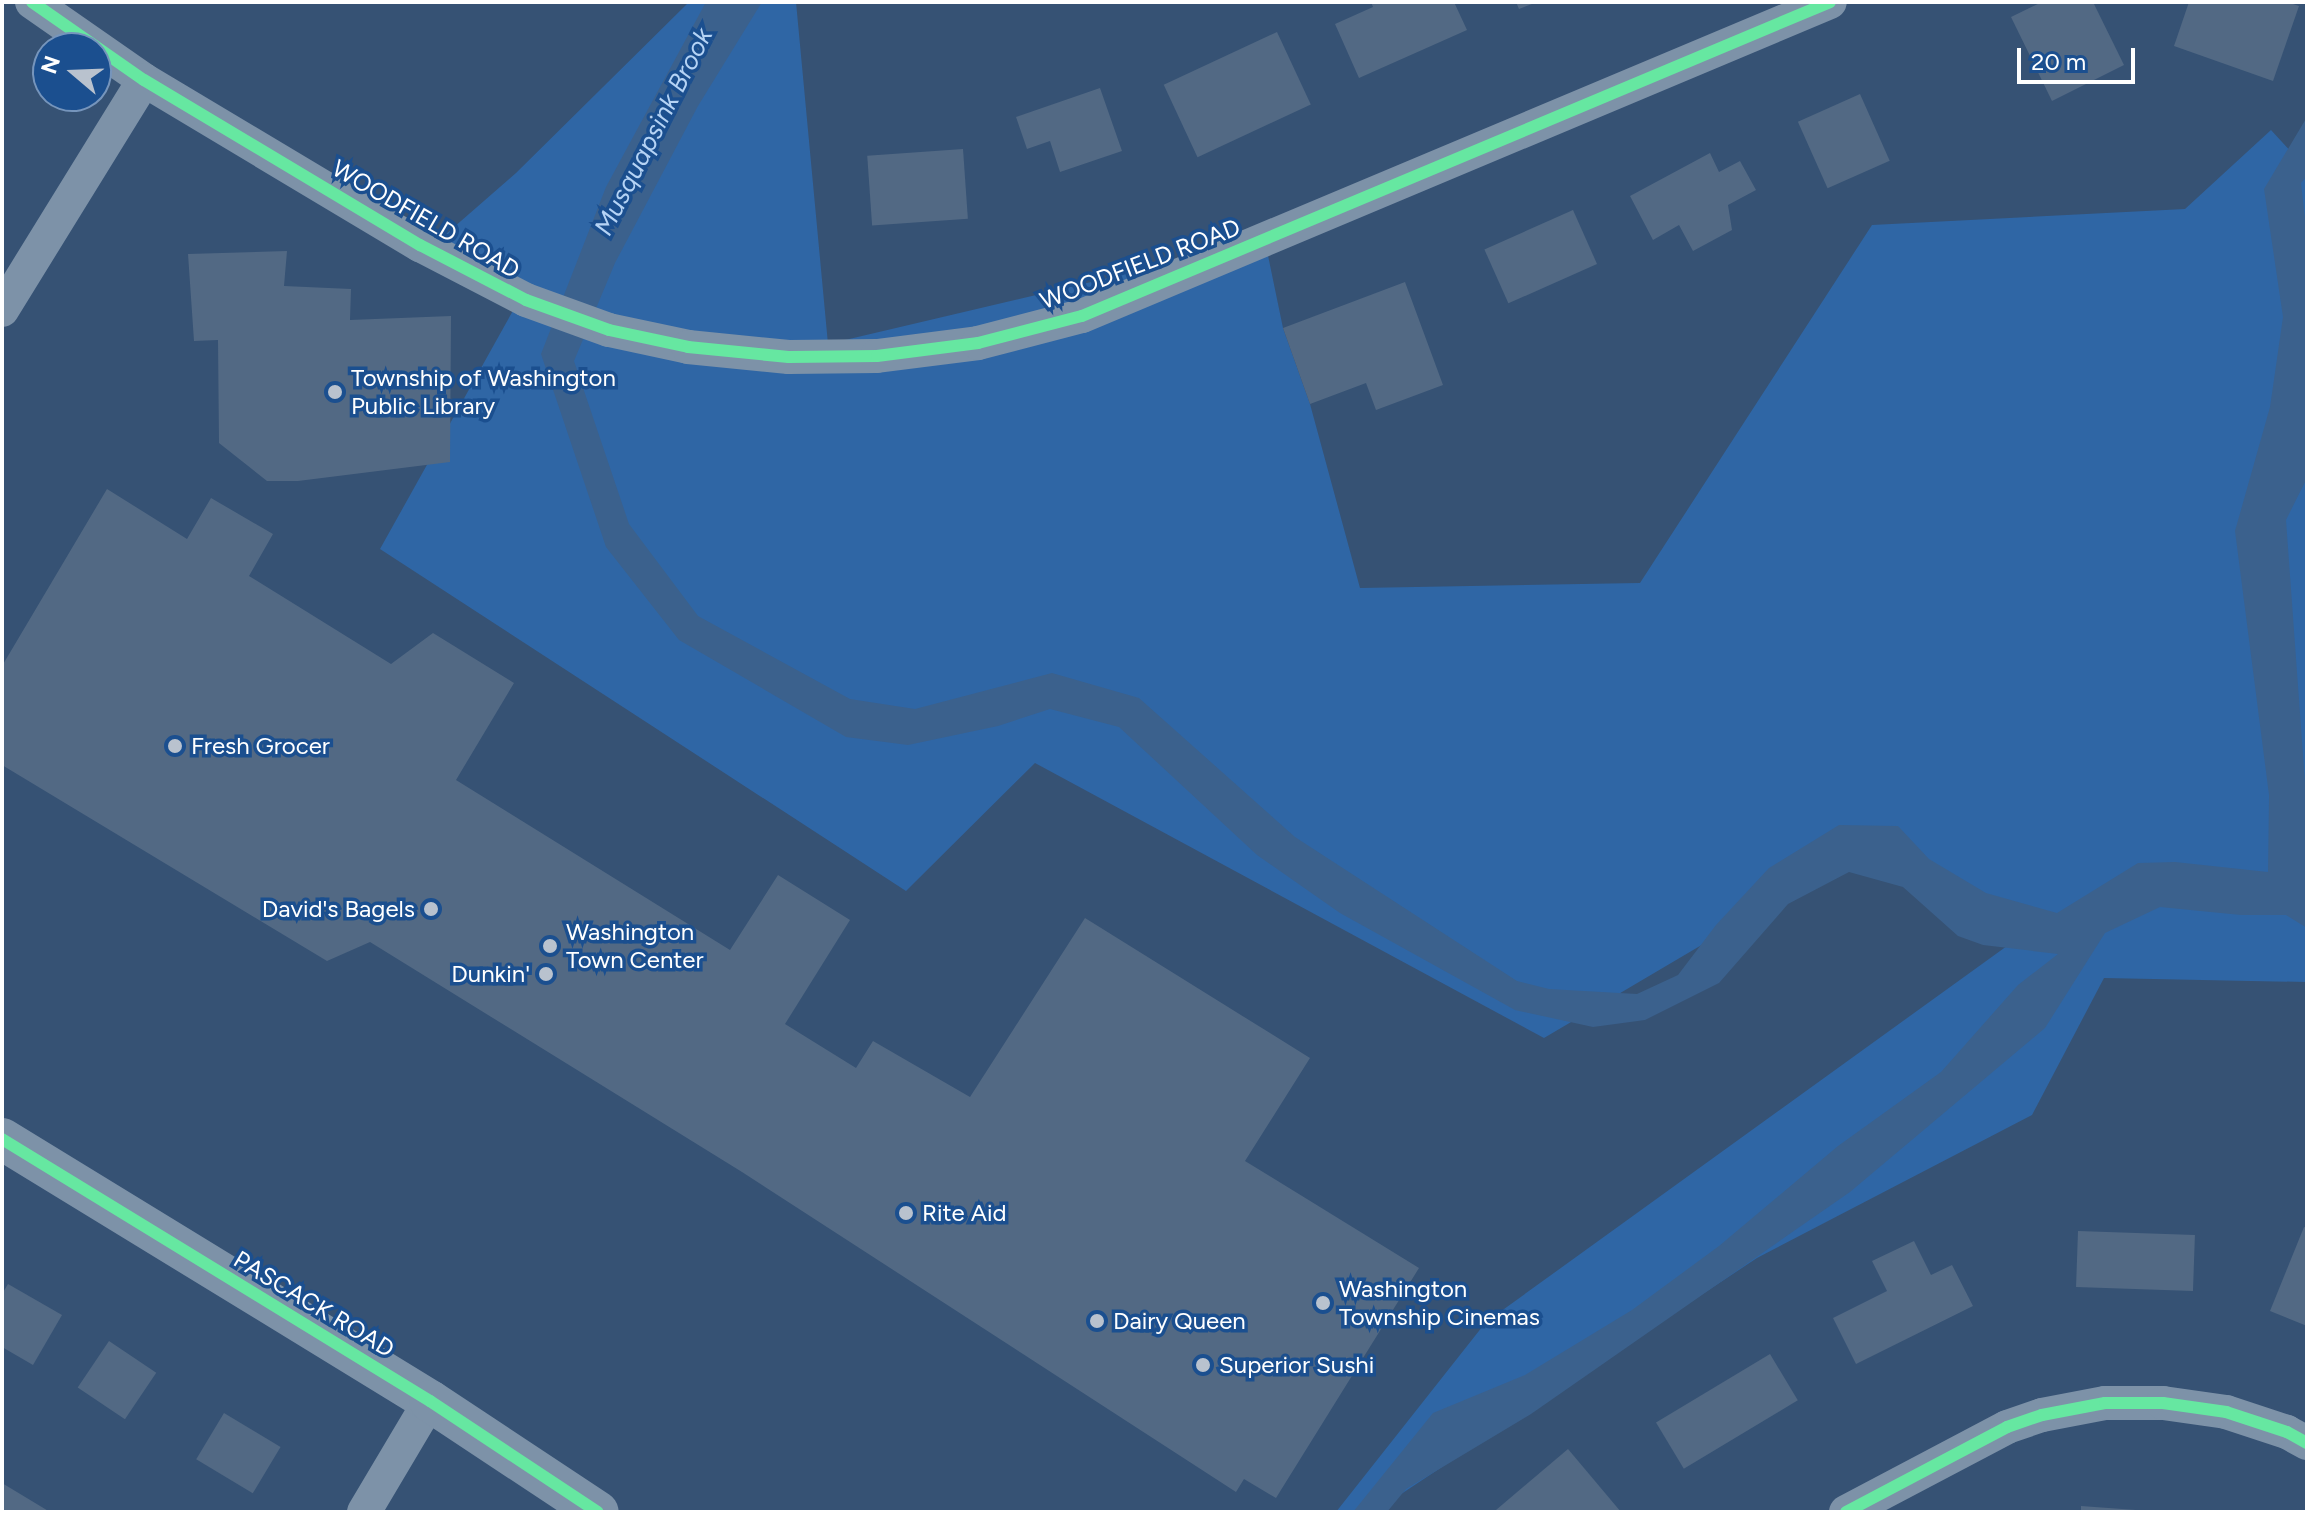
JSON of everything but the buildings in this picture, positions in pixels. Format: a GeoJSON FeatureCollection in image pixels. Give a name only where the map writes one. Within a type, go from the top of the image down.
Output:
{"type":"FeatureCollection","features":[{"type":"Feature","properties":{"kind":"street","name":"WOODFIELD ROAD"},"geometry":{"type":"LineString","coordinates":[[32,2],[144,80],[445,259],[545,307],[609,330],[688,347],[789,357],[877,356],[978,343],[1082,316],[1830,2]]}},
{"type":"Feature","properties":{"kind":"street"},"geometry":{"type":"LineString","coordinates":[[2,310],[144,80]]}},
{"type":"Feature","properties":{"kind":"street","name":"PASCACK ROAD"},"geometry":{"type":"LineString","coordinates":[[2,1139],[430,1401],[598,1512]]}},
{"type":"Feature","properties":{"kind":"street"},"geometry":{"type":"LineString","coordinates":[[364,1512],[430,1401]]}},
{"type":"Feature","properties":{"kind":"street"},"geometry":{"type":"LineString","coordinates":[[1846,1512],[2007,1427],[2042,1415],[2105,1403],[2163,1403],[2226,1412],[2287,1432],[2307,1443]]}},
{"type":"Feature","properties":{"kind":"shaded area"},"geometry":{"type":"Polygon","coordinates":[[[689,2],[796,2],[828,344],[1265,241],[1283,328],[1310,404],[1360,588],[1640,583],[1872,225],[2185,209],[2271,130],[2307,169],[2307,982],[2104,978],[2032,1115],[1757,1258],[1374,1512],[1336,1512],[1486,1322],[2036,925],[1861,851],[1544,1038],[1035,763],[906,891],[380,549],[520,298],[430,248],[516,173],[689,2]]]}},
{"type":"Feature","properties":{"kind":"water","name":"Musquapsink Brook"},"geometry":{"type":"Polygon","coordinates":[[[706,2],[762,2],[698,106],[615,263],[574,361],[629,524],[698,616],[850,699],[915,709],[1052,673],[1139,698],[1295,837],[1517,981],[1549,989],[1637,994],[1678,975],[1716,925],[1769,868],[1839,825],[1898,826],[1929,859],[1986,893],[2057,913],[2138,863],[2175,862],[2268,872],[2269,795],[2235,531],[2270,407],[2283,317],[2264,189],[2307,117],[2307,176],[2301,183],[2307,236],[2307,478],[2286,520],[2307,810],[2307,928],[2286,915],[2241,915],[2160,907],[2105,933],[2045,1028],[1850,1192],[1531,1414],[1406,1489],[1387,1512],[1353,1512],[1433,1413],[1525,1375],[1632,1310],[1719,1246],[1838,1146],[1941,1072],[2018,985],[2058,954],[1983,945],[1958,936],[1903,887],[1849,872],[1788,904],[1719,983],[1645,1020],[1593,1027],[1515,1010],[1340,913],[1257,855],[1119,727],[1050,709],[998,726],[908,745],[846,737],[679,640],[606,547],[541,354],[606,187],[706,2]]]}},
{"type":"Feature","properties":{"kind":"cycle path"},"geometry":{"type":"LineString","coordinates":[[32,2],[144,80],[420,245],[526,300],[609,330],[688,347],[789,357],[877,356],[978,343],[1082,316],[1830,2]]}},
{"type":"Feature","properties":{"kind":"cycle path"},"geometry":{"type":"LineString","coordinates":[[2,1139],[430,1401],[598,1512]]}},
{"type":"Feature","properties":{"kind":"cycle path"},"geometry":{"type":"LineString","coordinates":[[1846,1512],[2007,1427],[2042,1415],[2105,1403],[2163,1403],[2226,1412],[2287,1432],[2307,1443]]}},
{"type":"Feature","properties":{"kind":"place","name":"Township of Washington Public Library"},"geometry":{"type":"Point","coordinates":[335,392]}},
{"type":"Feature","properties":{"kind":"place","name":"Fresh Grocer"},"geometry":{"type":"Point","coordinates":[175,746]}},
{"type":"Feature","properties":{"kind":"place","name":"David's Bagels"},"geometry":{"type":"Point","coordinates":[431,909]}},
{"type":"Feature","properties":{"kind":"place","name":"Washington Town Center"},"geometry":{"type":"Point","coordinates":[550,946]}},
{"type":"Feature","properties":{"kind":"place","name":"Dunkin'"},"geometry":{"type":"Point","coordinates":[546,974]}},
{"type":"Feature","properties":{"kind":"place","name":"Rite Aid"},"geometry":{"type":"Point","coordinates":[906,1213]}},
{"type":"Feature","properties":{"kind":"place","name":"Washington Township Cinemas"},"geometry":{"type":"Point","coordinates":[1323,1303]}},
{"type":"Feature","properties":{"kind":"place","name":"Dairy Queen"},"geometry":{"type":"Point","coordinates":[1097,1321]}},
{"type":"Feature","properties":{"kind":"place","name":"Superior Sushi"},"geometry":{"type":"Point","coordinates":[1203,1365]}}]}
